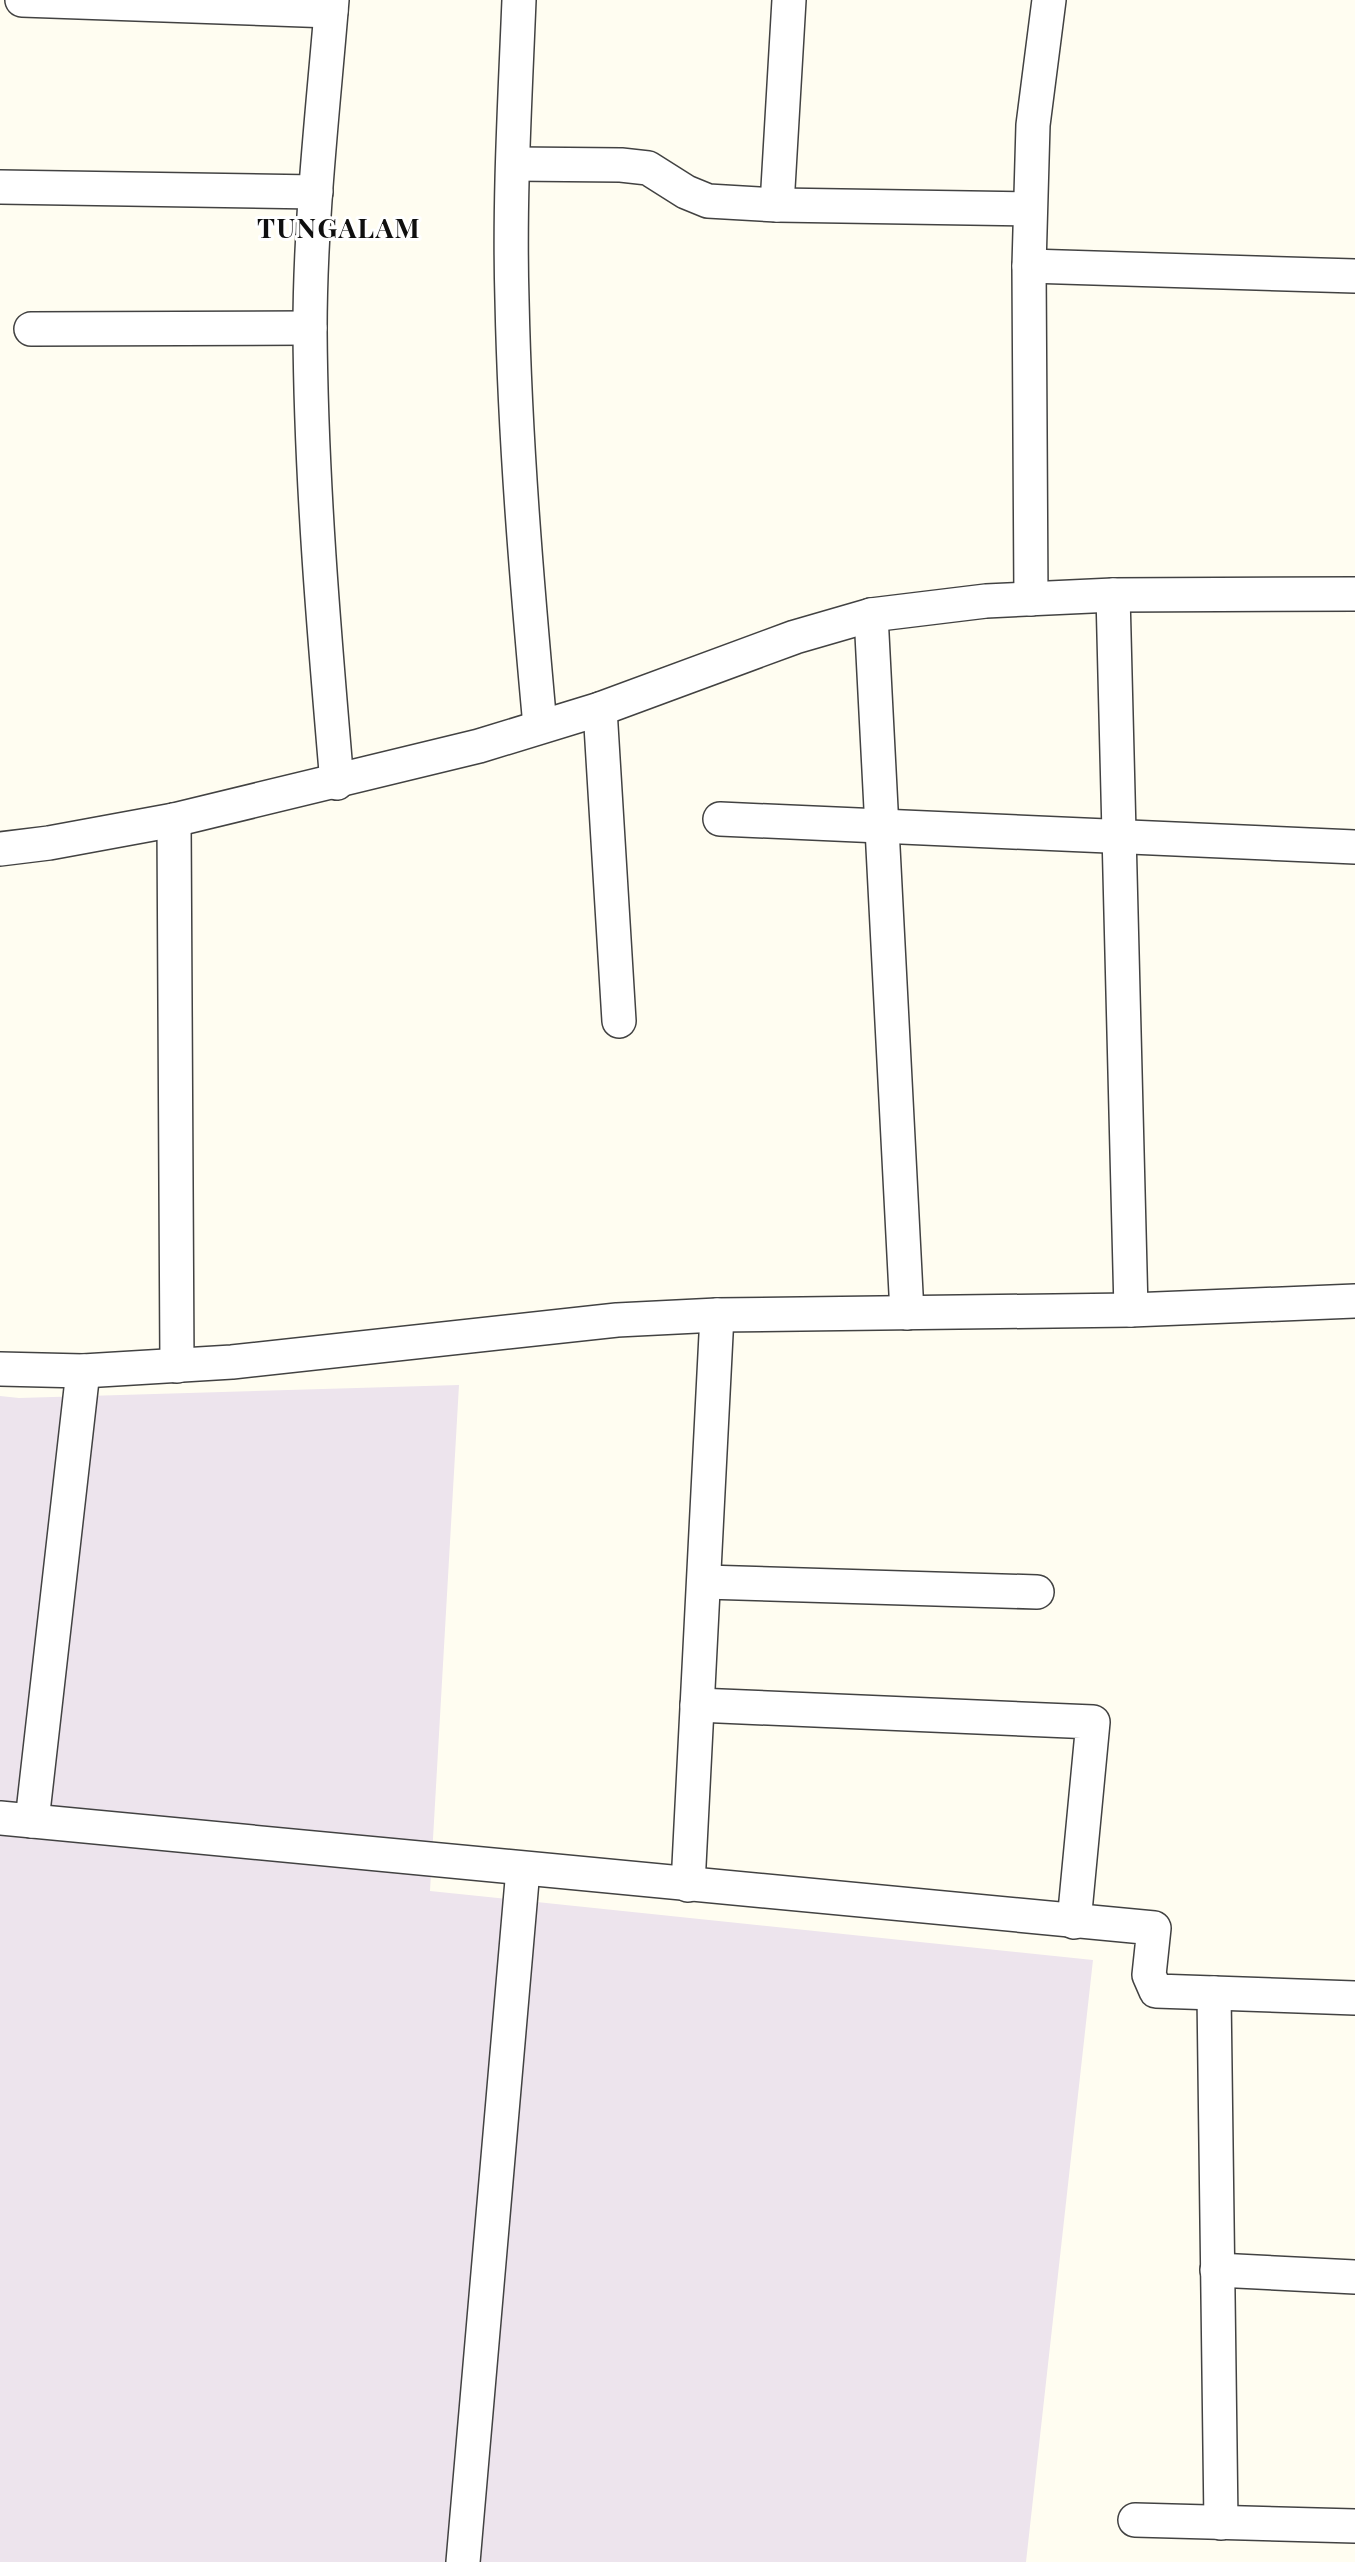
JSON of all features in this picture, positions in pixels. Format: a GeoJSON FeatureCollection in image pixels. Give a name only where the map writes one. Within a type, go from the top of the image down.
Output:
{"type":"FeatureCollection","features":[{"type":"Feature","properties":{"kind":"street"},"geometry":{"type":"LineString","coordinates":[[22,0],[332,6],[316,192],[310,328],[312,442],[337,783]]}},
{"type":"Feature","properties":{"kind":"street"},"geometry":{"type":"LineString","coordinates":[[519,0],[513,165],[512,300],[520,510],[540,726]]}},
{"type":"Feature","properties":{"kind":"street"},"geometry":{"type":"LineString","coordinates":[[777,205],[789,0]]}},
{"type":"Feature","properties":{"kind":"street"},"geometry":{"type":"LineString","coordinates":[[1031,599],[1030,209],[1033,125],[1049,0]]}},
{"type":"Feature","properties":{"kind":"street"},"geometry":{"type":"LineString","coordinates":[[513,165],[621,165],[648,168],[686,192],[708,201],[777,205],[1030,209]]}},
{"type":"Feature","properties":{"kind":"street"},"geometry":{"type":"LineString","coordinates":[[0,187],[316,192]]}},
{"type":"Feature","properties":{"kind":"street"},"geometry":{"type":"LineString","coordinates":[[1029,266],[1355,276]]}},
{"type":"Feature","properties":{"kind":"street"},"geometry":{"type":"LineString","coordinates":[[31,329],[310,328]]}},
{"type":"Feature","properties":{"kind":"street"},"geometry":{"type":"LineString","coordinates":[[0,849],[49,843],[174,820],[337,783],[479,746],[600,709],[784,641],[871,615],[986,601],[1113,595],[1355,594]]}},
{"type":"Feature","properties":{"kind":"street"},"geometry":{"type":"LineString","coordinates":[[1113,595],[1131,1310]]}},
{"type":"Feature","properties":{"kind":"street"},"geometry":{"type":"LineString","coordinates":[[871,615],[907,1313]]}},
{"type":"Feature","properties":{"kind":"street"},"geometry":{"type":"LineString","coordinates":[[600,709],[619,1021]]}},
{"type":"Feature","properties":{"kind":"street"},"geometry":{"type":"LineString","coordinates":[[720,819],[882,828],[1355,847]]}},
{"type":"Feature","properties":{"kind":"street"},"geometry":{"type":"LineString","coordinates":[[174,820],[177,1366]]}},
{"type":"Feature","properties":{"kind":"street"},"geometry":{"type":"LineString","coordinates":[[0,1369],[83,1371],[177,1366],[616,1320],[717,1315],[1131,1310],[1355,1301]]}},
{"type":"Feature","properties":{"kind":"street"},"geometry":{"type":"LineString","coordinates":[[688,1885],[717,1315]]}},
{"type":"Feature","properties":{"kind":"street"},"geometry":{"type":"LineString","coordinates":[[32,1821],[83,1371]]}},
{"type":"Feature","properties":{"kind":"street"},"geometry":{"type":"LineString","coordinates":[[705,1582],[1037,1592]]}},
{"type":"Feature","properties":{"kind":"street"},"geometry":{"type":"LineString","coordinates":[[697,1705],[1093,1722],[1074,1922]]}},
{"type":"Feature","properties":{"kind":"street"},"geometry":{"type":"LineString","coordinates":[[0,1818],[1154,1928],[1149,1975],[1156,1991],[1355,1998]]}},
{"type":"Feature","properties":{"kind":"street"},"geometry":{"type":"LineString","coordinates":[[463,2562],[523,1869]]}},
{"type":"Feature","properties":{"kind":"street"},"geometry":{"type":"LineString","coordinates":[[1214,1993],[1221,2523]]}},
{"type":"Feature","properties":{"kind":"street"},"geometry":{"type":"LineString","coordinates":[[1217,2270],[1355,2277]]}},
{"type":"Feature","properties":{"kind":"street"},"geometry":{"type":"LineString","coordinates":[[1135,2520],[1355,2526]]}},
{"type":"Feature","properties":{"kind":"shaded area"},"geometry":{"type":"Polygon","coordinates":[[[459,1385],[430,1891],[1093,1960],[1026,2562],[0,2562],[0,1396],[19,1398],[459,1385]]]}},
{"type":"Feature","properties":{"kind":"district","name":"TUNGALAM"},"geometry":{"type":"Point","coordinates":[339,229]}}]}
